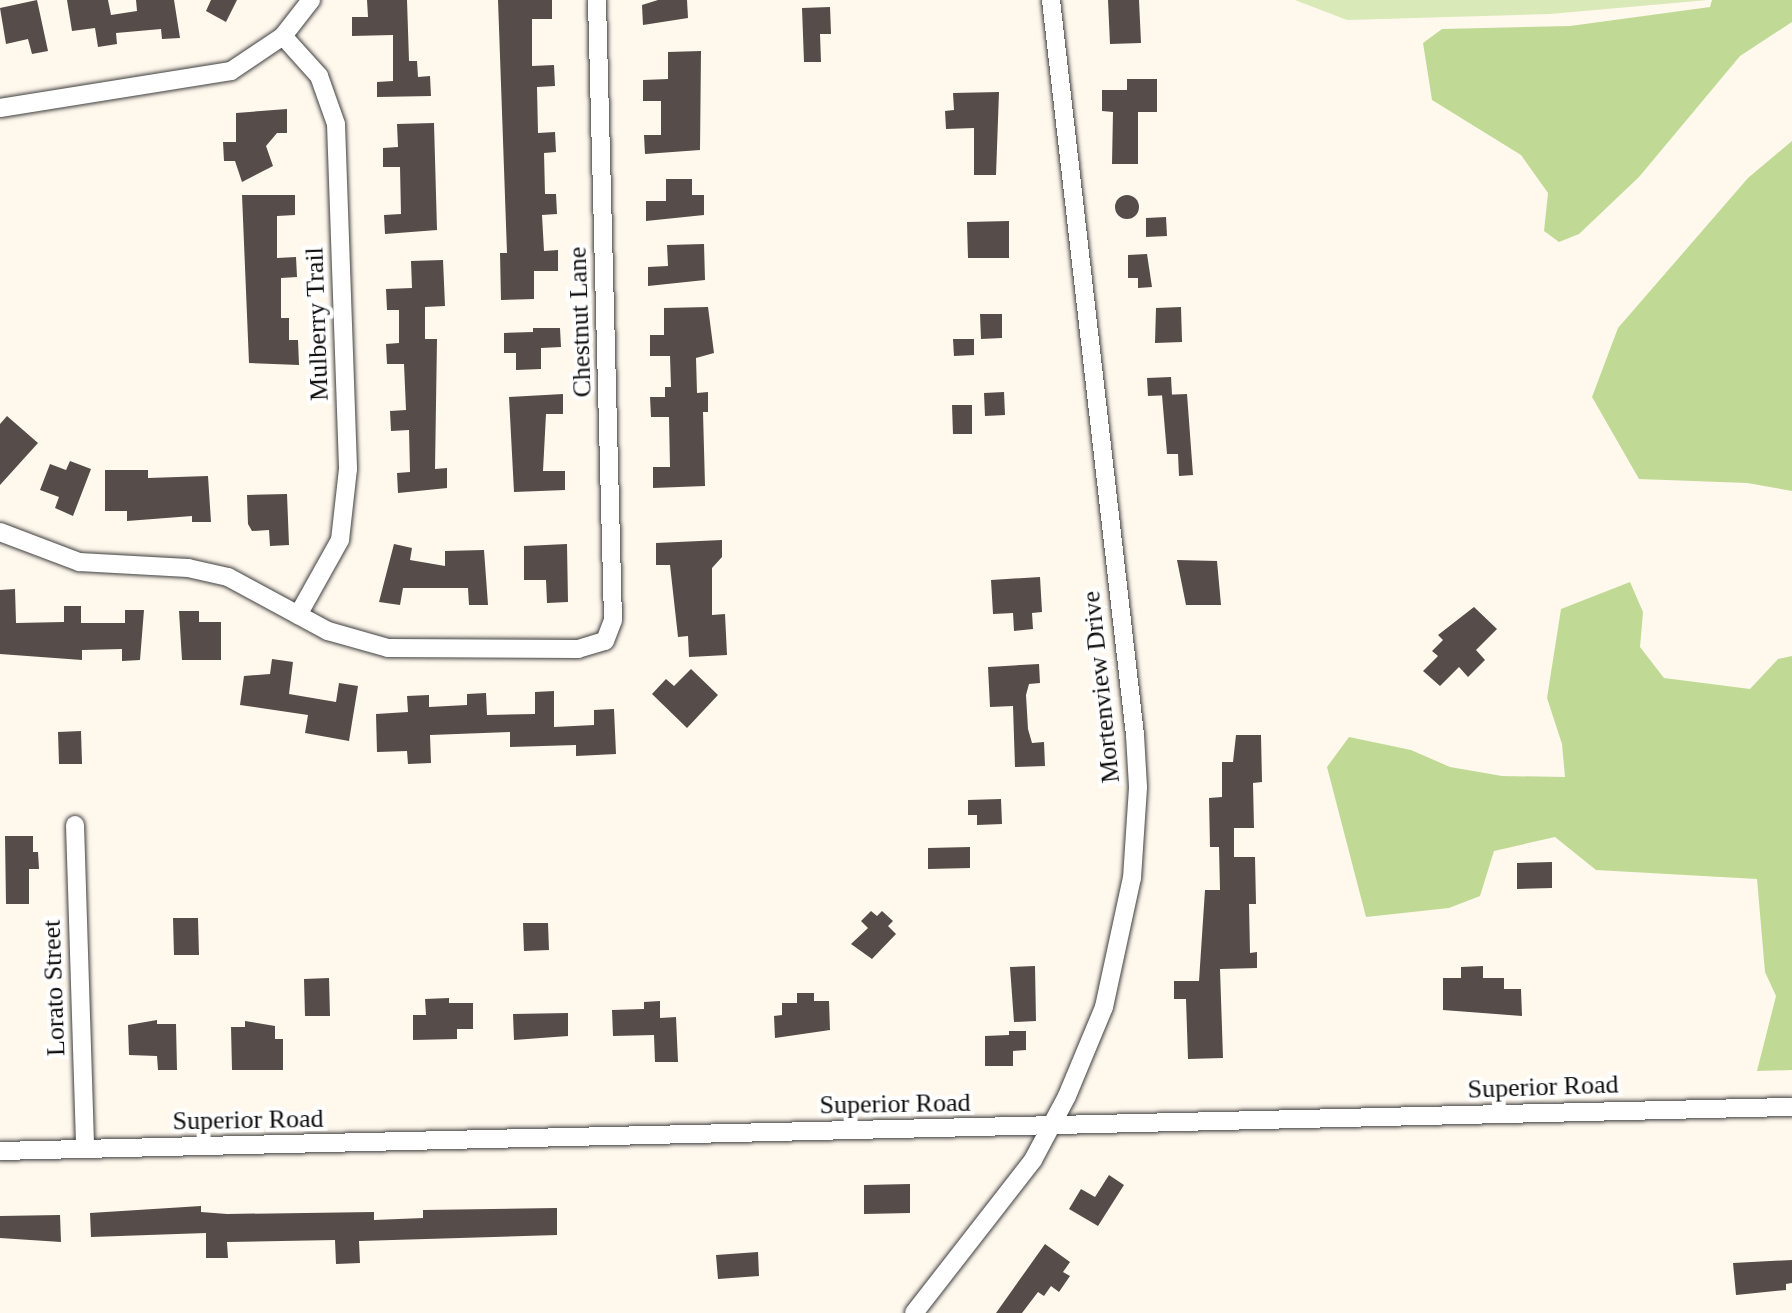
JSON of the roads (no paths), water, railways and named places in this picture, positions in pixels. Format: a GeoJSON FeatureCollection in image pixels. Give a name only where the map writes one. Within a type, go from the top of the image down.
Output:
{"type":"FeatureCollection","features":[{"type":"Feature","properties":{"kind":"street"},"geometry":{"type":"LineString","coordinates":[[0,108],[231,71],[283,36],[311,0]]}},
{"type":"Feature","properties":{"kind":"street","name":"Chestnut Lane"},"geometry":{"type":"LineString","coordinates":[[298,615],[353,641],[405,650],[578,649],[605,641],[613,620],[597,0]]}},
{"type":"Feature","properties":{"kind":"street","name":"Mortenview Drive"},"geometry":{"type":"LineString","coordinates":[[914,1313],[1033,1160],[1051,1127],[1087,1053],[1117,961],[1132,878],[1138,787],[1051,0]]}},
{"type":"Feature","properties":{"kind":"street","name":"Mulberry Trail"},"geometry":{"type":"LineString","coordinates":[[283,36],[319,76],[336,124],[348,469],[340,540],[298,615]]}},
{"type":"Feature","properties":{"kind":"street"},"geometry":{"type":"LineString","coordinates":[[0,532],[79,562],[214,573],[245,583],[298,615]]}},
{"type":"Feature","properties":{"kind":"street","name":"Lorato Street"},"geometry":{"type":"LineString","coordinates":[[75,825],[85,1149]]}},
{"type":"Feature","properties":{"kind":"street","name":"Superior Road"},"geometry":{"type":"LineString","coordinates":[[0,1151],[1792,1107]]}}]}
